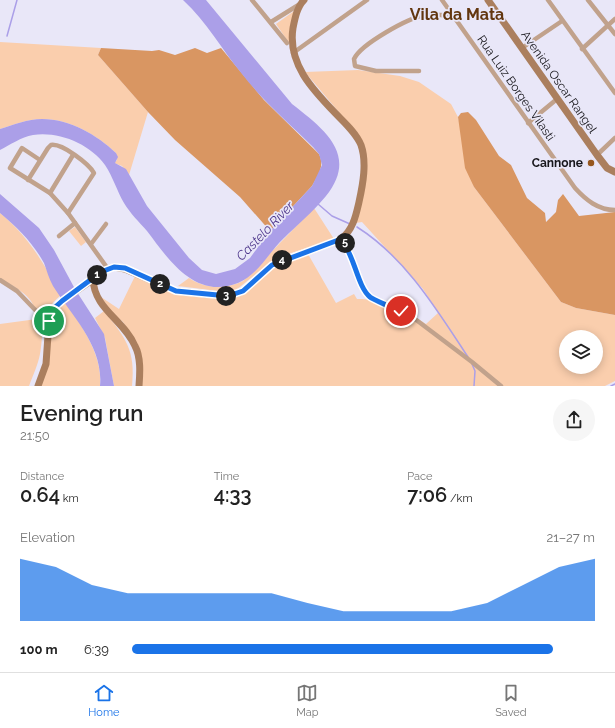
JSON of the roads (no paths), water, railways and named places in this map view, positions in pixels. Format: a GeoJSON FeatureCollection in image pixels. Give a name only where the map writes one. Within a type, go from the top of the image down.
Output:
{"type":"FeatureCollection","features":[{"type":"Feature","properties":{"kind":"main road","name":"Avenida Oscar Rangel"},"geometry":{"type":"LineString","coordinates":[[488,0],[597,155],[614,172]]}},
{"type":"Feature","properties":{"kind":"main road"},"geometry":{"type":"LineString","coordinates":[[38,386],[46,364],[49,321],[52,310],[79,288],[108,269],[114,267],[125,268],[176,291],[228,296],[243,291],[272,265],[341,239],[348,232],[354,222],[364,171],[362,150],[354,133],[307,81],[293,53],[292,33],[296,16],[303,2]]}},
{"type":"Feature","properties":{"kind":"main road"},"geometry":{"type":"LineString","coordinates":[[93,279],[93,285],[99,302],[121,325],[135,346],[139,360],[139,386]]}},
{"type":"Feature","properties":{"kind":"street"},"geometry":{"type":"LineString","coordinates":[[252,0],[287,44]]}},
{"type":"Feature","properties":{"kind":"street"},"geometry":{"type":"LineString","coordinates":[[293,53],[368,0]]}},
{"type":"Feature","properties":{"kind":"street","name":"Rua Luiz Borges Vilasti"},"geometry":{"type":"LineString","coordinates":[[442,0],[575,188],[584,198],[600,208],[615,210]]}},
{"type":"Feature","properties":{"kind":"street"},"geometry":{"type":"LineString","coordinates":[[548,0],[615,93]]}},
{"type":"Feature","properties":{"kind":"street"},"geometry":{"type":"LineString","coordinates":[[588,0],[615,34]]}},
{"type":"Feature","properties":{"kind":"street"},"geometry":{"type":"LineString","coordinates":[[271,22],[303,2]]}},
{"type":"Feature","properties":{"kind":"street"},"geometry":{"type":"LineString","coordinates":[[419,71],[367,70],[355,66],[354,59],[366,45],[414,19],[432,14],[453,16]]}},
{"type":"Feature","properties":{"kind":"street"},"geometry":{"type":"LineString","coordinates":[[582,49],[615,19]]}},
{"type":"Feature","properties":{"kind":"street"},"geometry":{"type":"LineString","coordinates":[[522,48],[562,21]]}},
{"type":"Feature","properties":{"kind":"street"},"geometry":{"type":"LineString","coordinates":[[528,123],[557,99]]}},
{"type":"Feature","properties":{"kind":"street"},"geometry":{"type":"LineString","coordinates":[[597,155],[615,138]]}},
{"type":"Feature","properties":{"kind":"street"},"geometry":{"type":"LineString","coordinates":[[28,180],[51,145],[59,146],[86,163],[94,173],[68,213]]}},
{"type":"Feature","properties":{"kind":"street"},"geometry":{"type":"LineString","coordinates":[[40,160],[22,148],[10,168],[50,193],[68,213],[108,269]]}},
{"type":"Feature","properties":{"kind":"street"},"geometry":{"type":"LineString","coordinates":[[50,193],[74,155]]}},
{"type":"Feature","properties":{"kind":"street"},"geometry":{"type":"LineString","coordinates":[[614,172],[615,178]]}},
{"type":"Feature","properties":{"kind":"street"},"geometry":{"type":"LineString","coordinates":[[59,236],[76,224]]}},
{"type":"Feature","properties":{"kind":"street"},"geometry":{"type":"LineString","coordinates":[[91,244],[106,224]]}},
{"type":"Feature","properties":{"kind":"street"},"geometry":{"type":"LineString","coordinates":[[341,239],[350,251],[362,284],[369,297],[411,316],[501,386]]}},
{"type":"Feature","properties":{"kind":"street"},"geometry":{"type":"LineString","coordinates":[[0,280],[17,291],[40,315],[49,321]]}},
{"type":"Feature","properties":{"kind":"waterway"},"geometry":{"type":"LineString","coordinates":[[7,36],[17,0]]}},
{"type":"Feature","properties":{"kind":"waterway"},"geometry":{"type":"LineString","coordinates":[[318,204],[332,216],[350,224]]}},
{"type":"Feature","properties":{"kind":"waterway"},"geometry":{"type":"LineString","coordinates":[[357,227],[375,240],[405,269],[432,303],[468,357]]}},
{"type":"Feature","properties":{"kind":"waterway"},"geometry":{"type":"LineString","coordinates":[[472,364],[475,371],[474,386]]}},
{"type":"Feature","properties":{"kind":"waterway"},"geometry":{"type":"LineString","coordinates":[[611,386],[615,384]]}},
{"type":"Feature","properties":{"kind":"place","name":"Cannone"},"geometry":{"type":"Point","coordinates":[591,163]}},
{"type":"Feature","properties":{"kind":"district","name":"Vila da Mata"},"geometry":{"type":"Point","coordinates":[457,14]}},
{"type":"Feature","properties":{"kind":"water label","name":"Castelo River"},"geometry":{"type":"Point","coordinates":[265,231]}}]}
